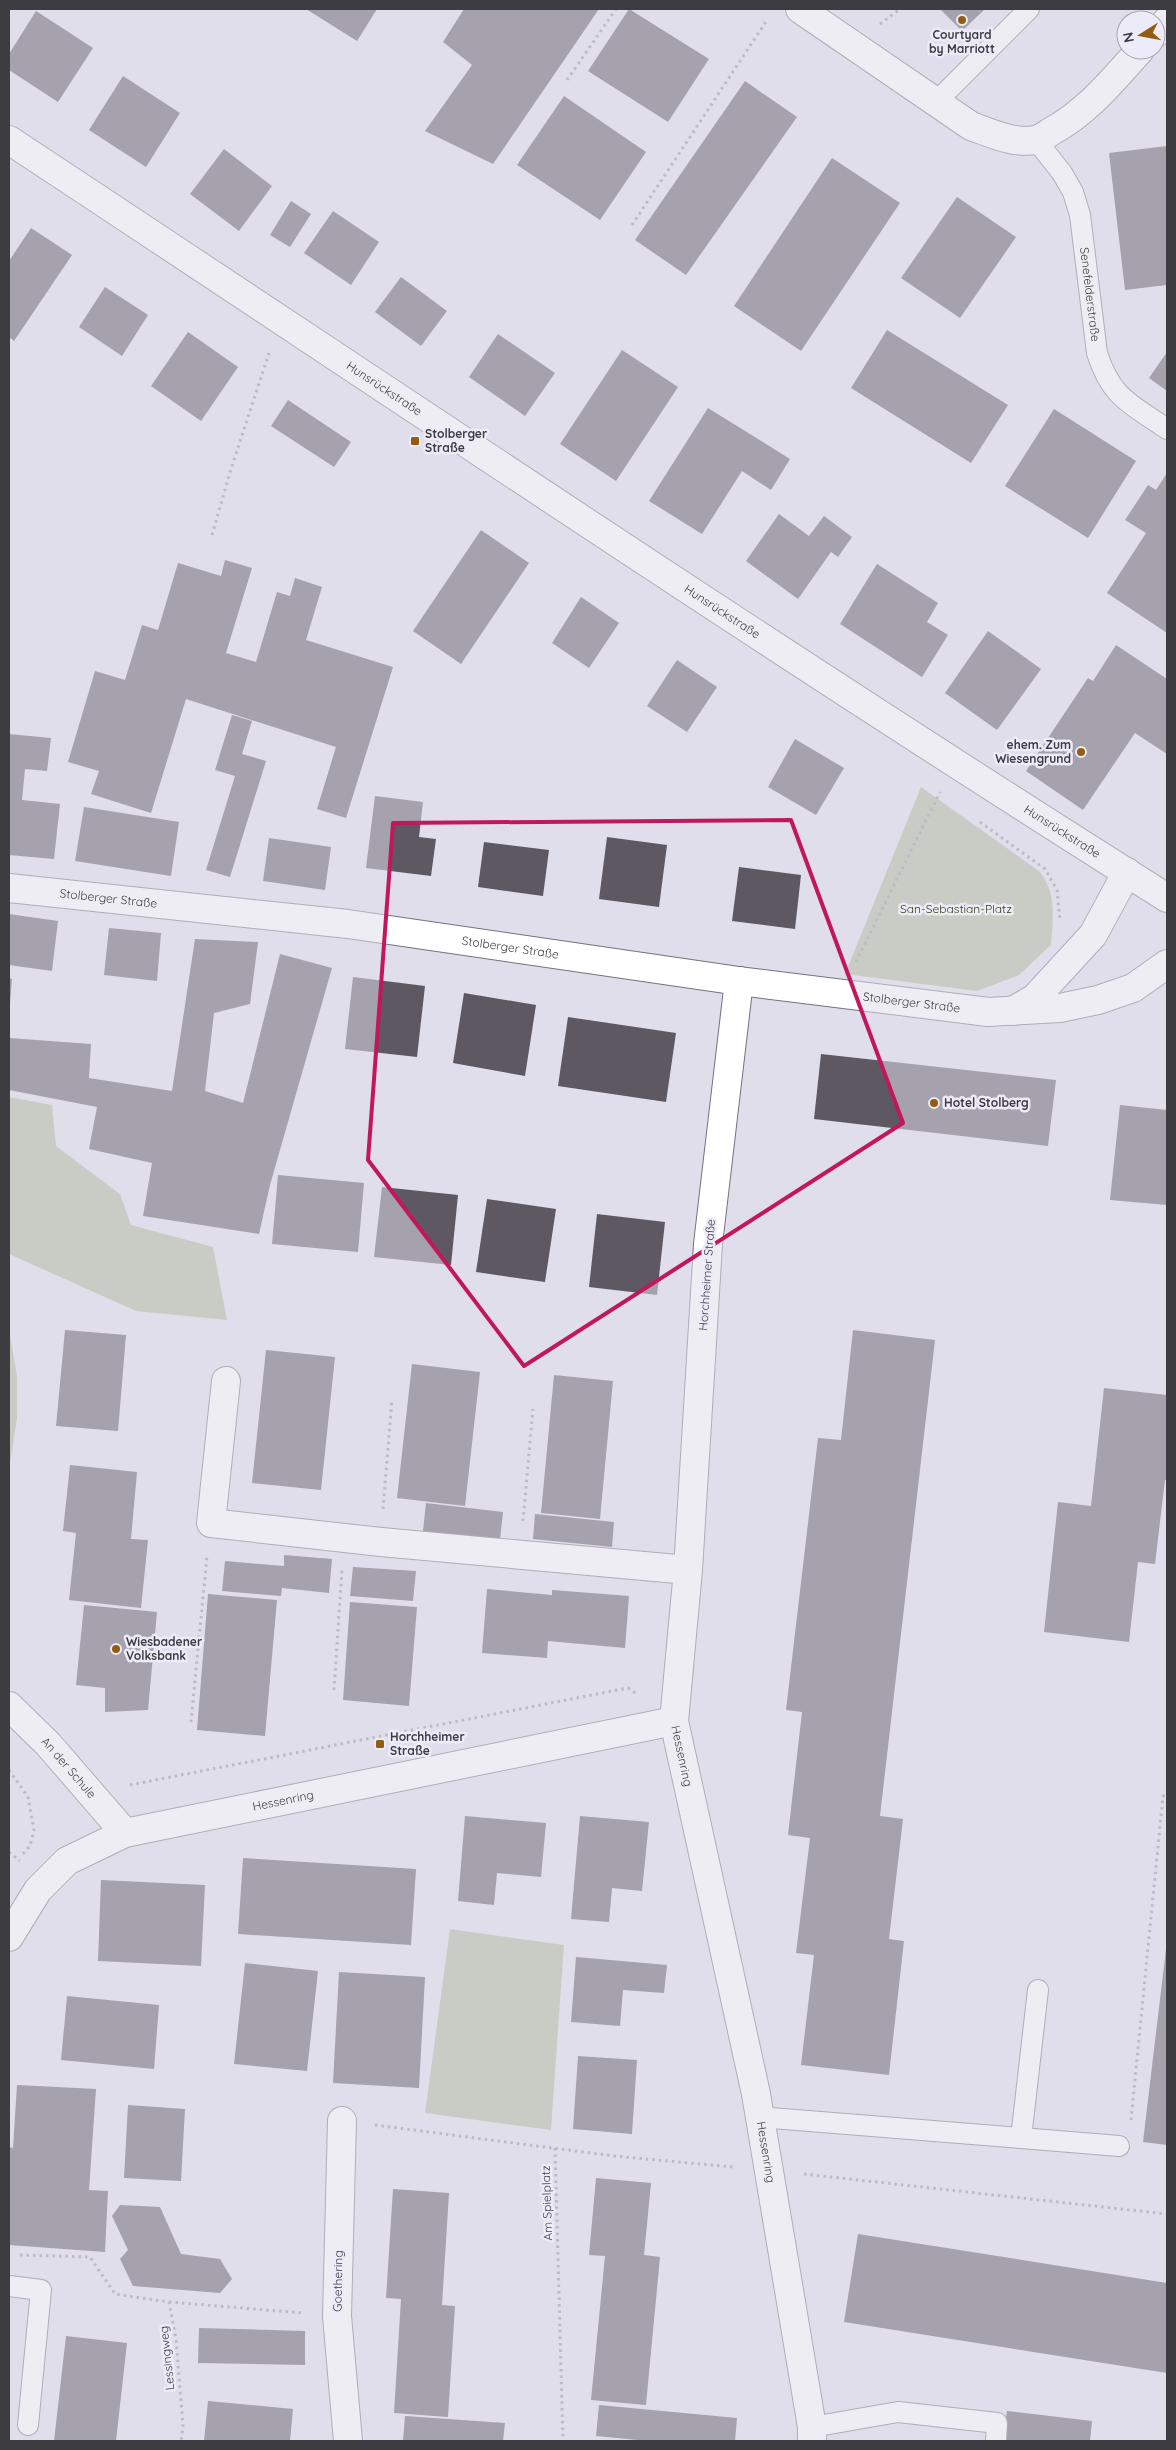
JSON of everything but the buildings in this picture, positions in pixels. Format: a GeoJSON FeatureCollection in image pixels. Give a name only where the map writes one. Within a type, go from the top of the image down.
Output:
{"type":"FeatureCollection","features":[{"type":"Feature","properties":{"kind":"street"},"geometry":{"type":"LineString","coordinates":[[800,9],[971,126],[996,136],[1017,140],[1036,140],[1070,121],[1096,98],[1131,60]]}},
{"type":"Feature","properties":{"kind":"street","name":"Hunsrückstraße"},"geometry":{"type":"LineString","coordinates":[[9,140],[430,418],[598,532],[955,764],[1167,898]]}},
{"type":"Feature","properties":{"kind":"street"},"geometry":{"type":"LineString","coordinates":[[1012,1012],[1034,998],[1092,935],[1127,872]]}},
{"type":"Feature","properties":{"kind":"street","name":"Stolberger Straße"},"geometry":{"type":"LineString","coordinates":[[9,888],[348,924],[739,981],[988,1012],[1060,1008],[1098,1000],[1132,988],[1167,964]]}},
{"type":"Feature","properties":{"kind":"street","name":"Horchheimer Straße"},"geometry":{"type":"LineString","coordinates":[[674,1721],[688,1570],[708,1244],[739,981]]}},
{"type":"Feature","properties":{"kind":"street"},"geometry":{"type":"LineString","coordinates":[[226,1381],[210,1523],[380,1542],[688,1570]]}},
{"type":"Feature","properties":{"kind":"street","name":"An der Schule"},"geometry":{"type":"LineString","coordinates":[[9,1706],[48,1744],[125,1833]]}},
{"type":"Feature","properties":{"kind":"street","name":"Hessenring"},"geometry":{"type":"LineString","coordinates":[[9,1937],[38,1890],[67,1861],[125,1833],[674,1721],[760,2117],[812,2434]]}},
{"type":"Feature","properties":{"kind":"street","name":"Goethering"},"geometry":{"type":"LineString","coordinates":[[342,2121],[337,2316],[348,2441]]}},
{"type":"Feature","properties":{"kind":"lane"},"geometry":{"type":"LineString","coordinates":[[936,102],[1028,9]]}},
{"type":"Feature","properties":{"kind":"lane","name":"Senefelderstraße"},"geometry":{"type":"LineString","coordinates":[[1036,140],[1062,173],[1073,192],[1080,215],[1097,353],[1103,371],[1111,387],[1126,401],[1167,429]]}},
{"type":"Feature","properties":{"kind":"lane"},"geometry":{"type":"LineString","coordinates":[[1021,2138],[1038,1990]]}},
{"type":"Feature","properties":{"kind":"lane"},"geometry":{"type":"LineString","coordinates":[[760,2117],[1119,2146]]}},
{"type":"Feature","properties":{"kind":"lane"},"geometry":{"type":"LineString","coordinates":[[9,2286],[41,2290],[28,2425]]}},
{"type":"Feature","properties":{"kind":"lane"},"geometry":{"type":"LineString","coordinates":[[812,2434],[898,2412],[998,2423],[996,2441]]}},
{"type":"Feature","properties":{"kind":"path"},"geometry":{"type":"LineString","coordinates":[[567,80],[616,9]]}},
{"type":"Feature","properties":{"kind":"path"},"geometry":{"type":"LineString","coordinates":[[632,225],[769,17]]}},
{"type":"Feature","properties":{"kind":"path"},"geometry":{"type":"LineString","coordinates":[[212,535],[231,469],[280,319]]}},
{"type":"Feature","properties":{"kind":"path"},"geometry":{"type":"LineString","coordinates":[[844,994],[845,984],[955,764]]}},
{"type":"Feature","properties":{"kind":"path"},"geometry":{"type":"LineString","coordinates":[[939,793],[947,798]]}},
{"type":"Feature","properties":{"kind":"path"},"geometry":{"type":"LineString","coordinates":[[977,820],[1045,869],[1057,890],[1061,925]]}},
{"type":"Feature","properties":{"kind":"path"},"geometry":{"type":"LineString","coordinates":[[380,1542],[392,1399]]}},
{"type":"Feature","properties":{"kind":"path"},"geometry":{"type":"LineString","coordinates":[[520,1554],[534,1409]]}},
{"type":"Feature","properties":{"kind":"path"},"geometry":{"type":"LineString","coordinates":[[190,1722],[210,1523]]}},
{"type":"Feature","properties":{"kind":"path"},"geometry":{"type":"LineString","coordinates":[[334,1690],[344,1537]]}},
{"type":"Feature","properties":{"kind":"path"},"geometry":{"type":"LineString","coordinates":[[126,1783],[133,1786],[628,1688],[674,1721]]}},
{"type":"Feature","properties":{"kind":"path"},"geometry":{"type":"LineString","coordinates":[[9,1770],[28,1797],[34,1830],[30,1846],[18,1858],[14,1867]]}},
{"type":"Feature","properties":{"kind":"path"},"geometry":{"type":"LineString","coordinates":[[1119,2146],[1129,2146],[1163,1796],[1167,1796]]}},
{"type":"Feature","properties":{"kind":"path"},"geometry":{"type":"LineString","coordinates":[[9,1852],[18,1858]]}},
{"type":"Feature","properties":{"kind":"path","name":"Am Spielplatz"},"geometry":{"type":"LineString","coordinates":[[342,2121],[555,2148],[562,2441]]}},
{"type":"Feature","properties":{"kind":"path"},"geometry":{"type":"LineString","coordinates":[[555,2148],[1167,2214]]}},
{"type":"Feature","properties":{"kind":"path"},"geometry":{"type":"LineString","coordinates":[[18,2254],[90,2257],[115,2294],[169,2302],[337,2316]]}},
{"type":"Feature","properties":{"kind":"path","name":"Lessingweg"},"geometry":{"type":"LineString","coordinates":[[169,2302],[176,2339],[183,2426],[181,2441]]}},
{"type":"Feature","properties":{"kind":"highlighted area"},"geometry":{"type":"Polygon","coordinates":[[[791,820],[903,1123],[524,1366],[368,1160],[393,823],[791,820]]]}},
{"type":"Feature","properties":{"kind":"green space","name":"San-Sebastian-Platz"},"geometry":{"type":"Polygon","coordinates":[[[921,787],[1039,871],[1045,879],[1049,888],[1052,906],[1051,945],[1019,975],[977,991],[845,974],[921,787]]]}},
{"type":"Feature","properties":{"kind":"green space"},"geometry":{"type":"Polygon","coordinates":[[[9,1097],[52,1105],[56,1146],[120,1194],[131,1225],[213,1247],[227,1320],[136,1311],[9,1254],[9,1097]]]}},
{"type":"Feature","properties":{"kind":"green space"},"geometry":{"type":"Polygon","coordinates":[[[9,1328],[17,1376],[17,1418],[9,1470],[9,1328]]]}},
{"type":"Feature","properties":{"kind":"green space"},"geometry":{"type":"Polygon","coordinates":[[[450,1929],[564,1945],[551,2130],[425,2113],[450,1929]]]}},
{"type":"Feature","properties":{"kind":"place","name":"Courtyard by Marriott"},"geometry":{"type":"Point","coordinates":[962,20]}},
{"type":"Feature","properties":{"kind":"place","name":"Stolberger Straße"},"geometry":{"type":"Point","coordinates":[415,441]}},
{"type":"Feature","properties":{"kind":"place","name":"ehem. Zum Wiesengrund"},"geometry":{"type":"Point","coordinates":[1081,752]}},
{"type":"Feature","properties":{"kind":"place","name":"Hotel Stolberg"},"geometry":{"type":"Point","coordinates":[934,1103]}},
{"type":"Feature","properties":{"kind":"place","name":"Wiesbadener Volksbank"},"geometry":{"type":"Point","coordinates":[116,1649]}},
{"type":"Feature","properties":{"kind":"place","name":"Horchheimer Straße"},"geometry":{"type":"Point","coordinates":[380,1744]}}]}
